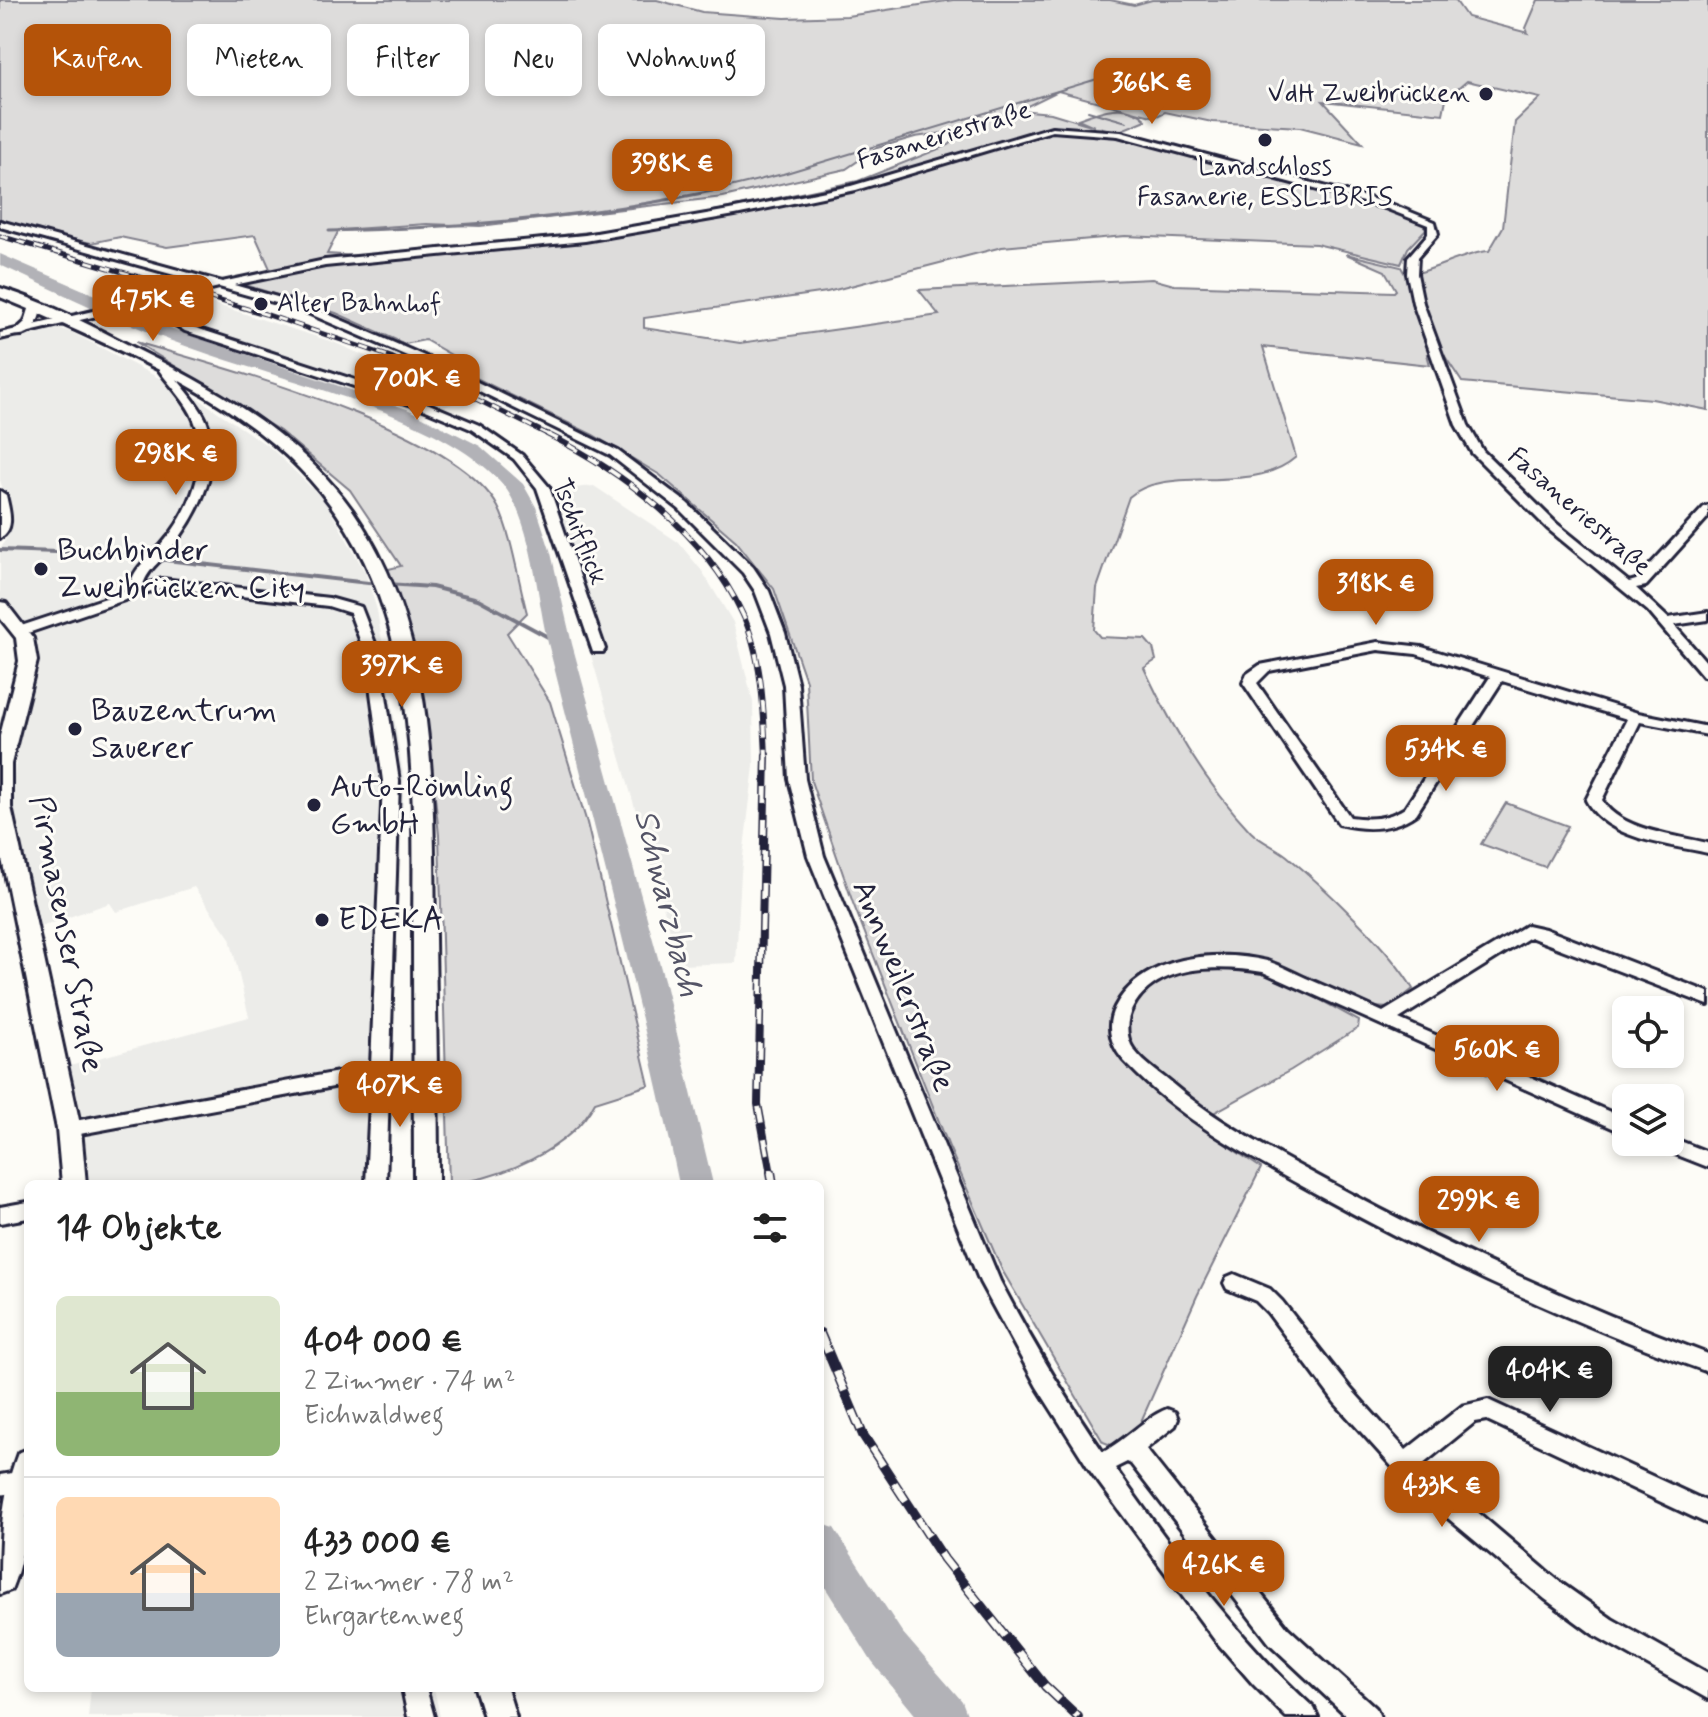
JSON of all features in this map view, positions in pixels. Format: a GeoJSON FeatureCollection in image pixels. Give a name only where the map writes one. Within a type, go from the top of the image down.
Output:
{"type":"FeatureCollection","features":[{"type":"Feature","properties":{"kind":"main road"},"geometry":{"type":"LineString","coordinates":[[0,292],[67,321],[164,370],[238,415],[304,464],[350,519],[374,564],[398,621],[422,747],[426,1178]]}},
{"type":"Feature","properties":{"kind":"main road"},"geometry":{"type":"LineString","coordinates":[[20,332],[31,324],[36,307]]}},
{"type":"Feature","properties":{"kind":"main road"},"geometry":{"type":"LineString","coordinates":[[0,607],[20,631]]}},
{"type":"Feature","properties":{"kind":"main road","name":"Pirmasenser Straße"},"geometry":{"type":"LineString","coordinates":[[20,631],[27,647],[28,661],[8,714],[1,807],[69,1129],[74,1180]]}},
{"type":"Feature","properties":{"kind":"main road"},"geometry":{"type":"LineString","coordinates":[[0,1580],[17,1476]]}},
{"type":"Feature","properties":{"kind":"main road"},"geometry":{"type":"LineString","coordinates":[[492,1692],[500,1717]]}},
{"type":"Feature","properties":{"kind":"street","name":"Fasaneriestraße"},"geometry":{"type":"LineString","coordinates":[[219,285],[325,263],[631,231],[853,188],[1038,131],[1073,129],[1118,134],[1388,206],[1432,224],[1433,234],[1413,257],[1412,274],[1439,364],[1471,442],[1507,486],[1628,586],[1666,622],[1708,673]]}},
{"type":"Feature","properties":{"kind":"street"},"geometry":{"type":"LineString","coordinates":[[0,224],[219,285]]}},
{"type":"Feature","properties":{"kind":"street"},"geometry":{"type":"LineString","coordinates":[[0,336],[219,285]]}},
{"type":"Feature","properties":{"kind":"street","name":"Annweilerstraße"},"geometry":{"type":"LineString","coordinates":[[219,285],[325,316],[590,439],[624,460],[683,506],[748,570],[762,591],[778,633],[791,685],[797,779],[816,856],[990,1282],[1014,1331],[1099,1465],[1216,1624],[1251,1665],[1305,1717]]}},
{"type":"Feature","properties":{"kind":"street","name":"Tschifflick"},"geometry":{"type":"LineString","coordinates":[[139,304],[189,329],[425,406],[475,427],[518,457],[547,497],[598,649]]}},
{"type":"Feature","properties":{"kind":"street"},"geometry":{"type":"LineString","coordinates":[[136,589],[145,569],[162,550],[195,498],[205,454],[200,421],[164,370]]}},
{"type":"Feature","properties":{"kind":"street"},"geometry":{"type":"LineString","coordinates":[[0,495],[1,528]]}},
{"type":"Feature","properties":{"kind":"street"},"geometry":{"type":"LineString","coordinates":[[1628,586],[1641,583],[1708,510]]}},
{"type":"Feature","properties":{"kind":"street"},"geometry":{"type":"LineString","coordinates":[[20,631],[136,589],[162,583],[329,602],[356,610],[363,619],[379,692],[391,781],[376,1180]]}},
{"type":"Feature","properties":{"kind":"street"},"geometry":{"type":"LineString","coordinates":[[1666,622],[1708,616]]}},
{"type":"Feature","properties":{"kind":"street"},"geometry":{"type":"LineString","coordinates":[[1498,676],[1411,811],[1390,822],[1345,821],[1254,691],[1252,677],[1265,668],[1378,646],[1417,650],[1635,717],[1708,731]]}},
{"type":"Feature","properties":{"kind":"street"},"geometry":{"type":"LineString","coordinates":[[1635,717],[1594,800],[1599,812],[1622,826],[1708,848]]}},
{"type":"Feature","properties":{"kind":"street"},"geometry":{"type":"LineString","coordinates":[[1385,1019],[1527,931],[1708,999]]}},
{"type":"Feature","properties":{"kind":"street"},"geometry":{"type":"LineString","coordinates":[[1612,1121],[1282,973],[1230,962],[1188,965],[1149,980],[1130,996],[1121,1012],[1118,1027],[1121,1044],[1137,1063],[1185,1107],[1268,1158],[1461,1260],[1592,1319],[1708,1363]]}},
{"type":"Feature","properties":{"kind":"street"},"geometry":{"type":"LineString","coordinates":[[69,1129],[381,1071]]}},
{"type":"Feature","properties":{"kind":"street"},"geometry":{"type":"LineString","coordinates":[[1684,1150],[1708,1160]]}},
{"type":"Feature","properties":{"kind":"street"},"geometry":{"type":"LineString","coordinates":[[0,1215],[24,1211]]}},
{"type":"Feature","properties":{"kind":"street"},"geometry":{"type":"LineString","coordinates":[[1234,1283],[1263,1295],[1275,1307],[1343,1396],[1405,1465],[1553,1591],[1603,1627],[1708,1687]]}},
{"type":"Feature","properties":{"kind":"street"},"geometry":{"type":"LineString","coordinates":[[1405,1465],[1470,1413],[1488,1410],[1708,1513]]}},
{"type":"Feature","properties":{"kind":"street"},"geometry":{"type":"LineString","coordinates":[[1099,1465],[1128,1450],[1167,1419]]}},
{"type":"Feature","properties":{"kind":"street"},"geometry":{"type":"LineString","coordinates":[[1128,1450],[1150,1468],[1279,1636],[1367,1717]]}},
{"type":"Feature","properties":{"kind":"street"},"geometry":{"type":"LineString","coordinates":[[415,1692],[421,1717]]}},
{"type":"Feature","properties":{"kind":"shaded area"},"geometry":{"type":"Polygon","coordinates":[[[0,0],[657,0],[702,12],[785,18],[847,16],[953,0],[1110,0],[1134,5],[1152,0],[1455,0],[1467,17],[1528,33],[1526,28],[1538,0],[1708,0],[1708,410],[1652,399],[1462,382],[1444,355],[1427,354],[1430,365],[1263,347],[1296,457],[1278,469],[1256,475],[1165,482],[1146,487],[1129,497],[1097,588],[1094,630],[1100,637],[1145,639],[1153,648],[1156,660],[1144,668],[1178,733],[1220,795],[1251,832],[1287,856],[1355,919],[1389,956],[1413,989],[1389,1008],[1374,1007],[1314,981],[1308,993],[1359,1021],[1358,1028],[1201,1120],[1200,1127],[1261,1168],[1197,1296],[1139,1426],[1119,1448],[1103,1442],[1002,1270],[949,1147],[853,903],[811,781],[806,681],[774,589],[736,541],[660,475],[593,435],[443,362],[451,355],[425,340],[405,344],[336,313],[245,285],[271,271],[255,235],[167,247],[120,237],[91,243],[0,223],[0,0]],[[1467,81],[1446,99],[1443,114],[1323,101],[1362,143],[1300,127],[1212,122],[1165,112],[1155,117],[1132,111],[1146,120],[1117,132],[1102,128],[1103,133],[1348,197],[1422,222],[1426,229],[1408,248],[1401,264],[1316,244],[1125,236],[1002,247],[827,292],[644,318],[644,328],[740,343],[939,315],[919,290],[1152,279],[1174,285],[1394,292],[1396,290],[1385,271],[1346,254],[1401,267],[1405,274],[1412,274],[1489,251],[1503,227],[1515,122],[1540,98],[1467,81]],[[1058,91],[1019,110],[1051,113],[1094,126],[1078,119],[1113,109],[1128,110],[1058,91]],[[962,133],[915,137],[877,148],[846,169],[723,197],[480,226],[427,224],[339,230],[327,254],[359,256],[451,248],[648,225],[858,181],[949,145],[962,133]]]}},
{"type":"Feature","properties":{"kind":"shaded area"},"geometry":{"type":"Polygon","coordinates":[[[189,296],[333,342],[464,399],[428,414],[180,328],[139,308],[189,296]]]}},
{"type":"Feature","properties":{"kind":"shaded area"},"geometry":{"type":"Polygon","coordinates":[[[54,327],[71,332],[199,399],[271,448],[325,501],[365,572],[377,610],[404,779],[387,1180],[85,1180],[85,1153],[66,1067],[249,1017],[230,938],[194,887],[116,912],[110,903],[34,929],[11,796],[34,645],[21,617],[0,599],[0,549],[10,532],[9,509],[0,480],[0,339],[54,327]]]}},
{"type":"Feature","properties":{"kind":"shaded area"},"geometry":{"type":"Polygon","coordinates":[[[136,342],[334,405],[388,427],[436,452],[474,478],[498,507],[511,544],[527,613],[507,633],[550,702],[587,823],[649,1085],[595,1102],[584,1119],[552,1148],[490,1176],[449,1180],[439,835],[422,673],[385,570],[401,566],[350,490],[280,431],[136,342]]]}},
{"type":"Feature","properties":{"kind":"shaded area"},"geometry":{"type":"Polygon","coordinates":[[[594,486],[678,542],[702,571],[733,622],[753,702],[754,766],[741,873],[736,963],[680,965],[587,641],[603,638],[554,490],[594,486]]]}},
{"type":"Feature","properties":{"kind":"shaded area"},"geometry":{"type":"Polygon","coordinates":[[[1506,803],[1568,826],[1545,867],[1481,844],[1506,803]]]}},
{"type":"Feature","properties":{"kind":"shaded area"},"geometry":{"type":"Polygon","coordinates":[[[91,1692],[435,1692],[440,1717],[88,1717],[91,1692]]]}},
{"type":"Feature","properties":{"kind":"waterway"},"geometry":{"type":"LineString","coordinates":[[721,189],[783,174],[1104,77]]}},
{"type":"Feature","properties":{"kind":"waterway"},"geometry":{"type":"LineString","coordinates":[[1088,111],[1127,122]]}},
{"type":"Feature","properties":{"kind":"waterway"},"geometry":{"type":"LineString","coordinates":[[721,189],[726,188]]}},
{"type":"Feature","properties":{"kind":"waterway"},"geometry":{"type":"LineString","coordinates":[[329,231],[429,227],[578,214],[721,189]]}},
{"type":"Feature","properties":{"kind":"waterway"},"geometry":{"type":"LineString","coordinates":[[717,190],[721,189]]}},
{"type":"Feature","properties":{"kind":"waterway","name":"Schwarzbach"},"geometry":{"type":"LineString","coordinates":[[0,259],[177,337],[400,413],[473,451],[504,474],[516,488],[534,529],[560,644],[649,980],[695,1180]]}},
{"type":"Feature","properties":{"kind":"waterway","name":"Schwarzbach"},"geometry":{"type":"LineString","coordinates":[[0,550],[113,554],[377,584]]}},
{"type":"Feature","properties":{"kind":"waterway","name":"Schwarzbach"},"geometry":{"type":"LineString","coordinates":[[387,584],[432,587],[478,599],[559,643]]}},
{"type":"Feature","properties":{"kind":"waterway","name":"Schwarzbach"},"geometry":{"type":"LineString","coordinates":[[824,1548],[887,1647],[946,1717]]}},
{"type":"Feature","properties":{"kind":"railway"},"geometry":{"type":"LineString","coordinates":[[0,236],[265,314],[391,357],[548,435]]}},
{"type":"Feature","properties":{"kind":"railway"},"geometry":{"type":"LineString","coordinates":[[548,435],[605,467],[660,508],[707,557],[726,584],[742,613],[754,646],[761,684],[766,756]]}},
{"type":"Feature","properties":{"kind":"railway"},"geometry":{"type":"LineString","coordinates":[[766,756],[758,1104],[771,1174]]}},
{"type":"Feature","properties":{"kind":"railway"},"geometry":{"type":"LineString","coordinates":[[771,1172],[772,1180]]}},
{"type":"Feature","properties":{"kind":"railway"},"geometry":{"type":"LineString","coordinates":[[824,1342],[863,1435],[944,1559],[1045,1686],[1078,1717]]}},
{"type":"Feature","properties":{"kind":"place","name":"VdH Zweibrücken"},"geometry":{"type":"Point","coordinates":[1486,94]}},
{"type":"Feature","properties":{"kind":"place","name":"Landschloss Fasanerie, ESSLIBRIS"},"geometry":{"type":"Point","coordinates":[1265,140]}},
{"type":"Feature","properties":{"kind":"place","name":"Alter Bahnhof"},"geometry":{"type":"Point","coordinates":[261,304]}},
{"type":"Feature","properties":{"kind":"place","name":"Buchbinder Zweibrücken City"},"geometry":{"type":"Point","coordinates":[41,569]}},
{"type":"Feature","properties":{"kind":"place","name":"Bauzentrum Sauerer"},"geometry":{"type":"Point","coordinates":[75,729]}},
{"type":"Feature","properties":{"kind":"place","name":"Auto-Römling GmbH"},"geometry":{"type":"Point","coordinates":[314,805]}},
{"type":"Feature","properties":{"kind":"place","name":"EDEKA"},"geometry":{"type":"Point","coordinates":[322,920]}}]}
